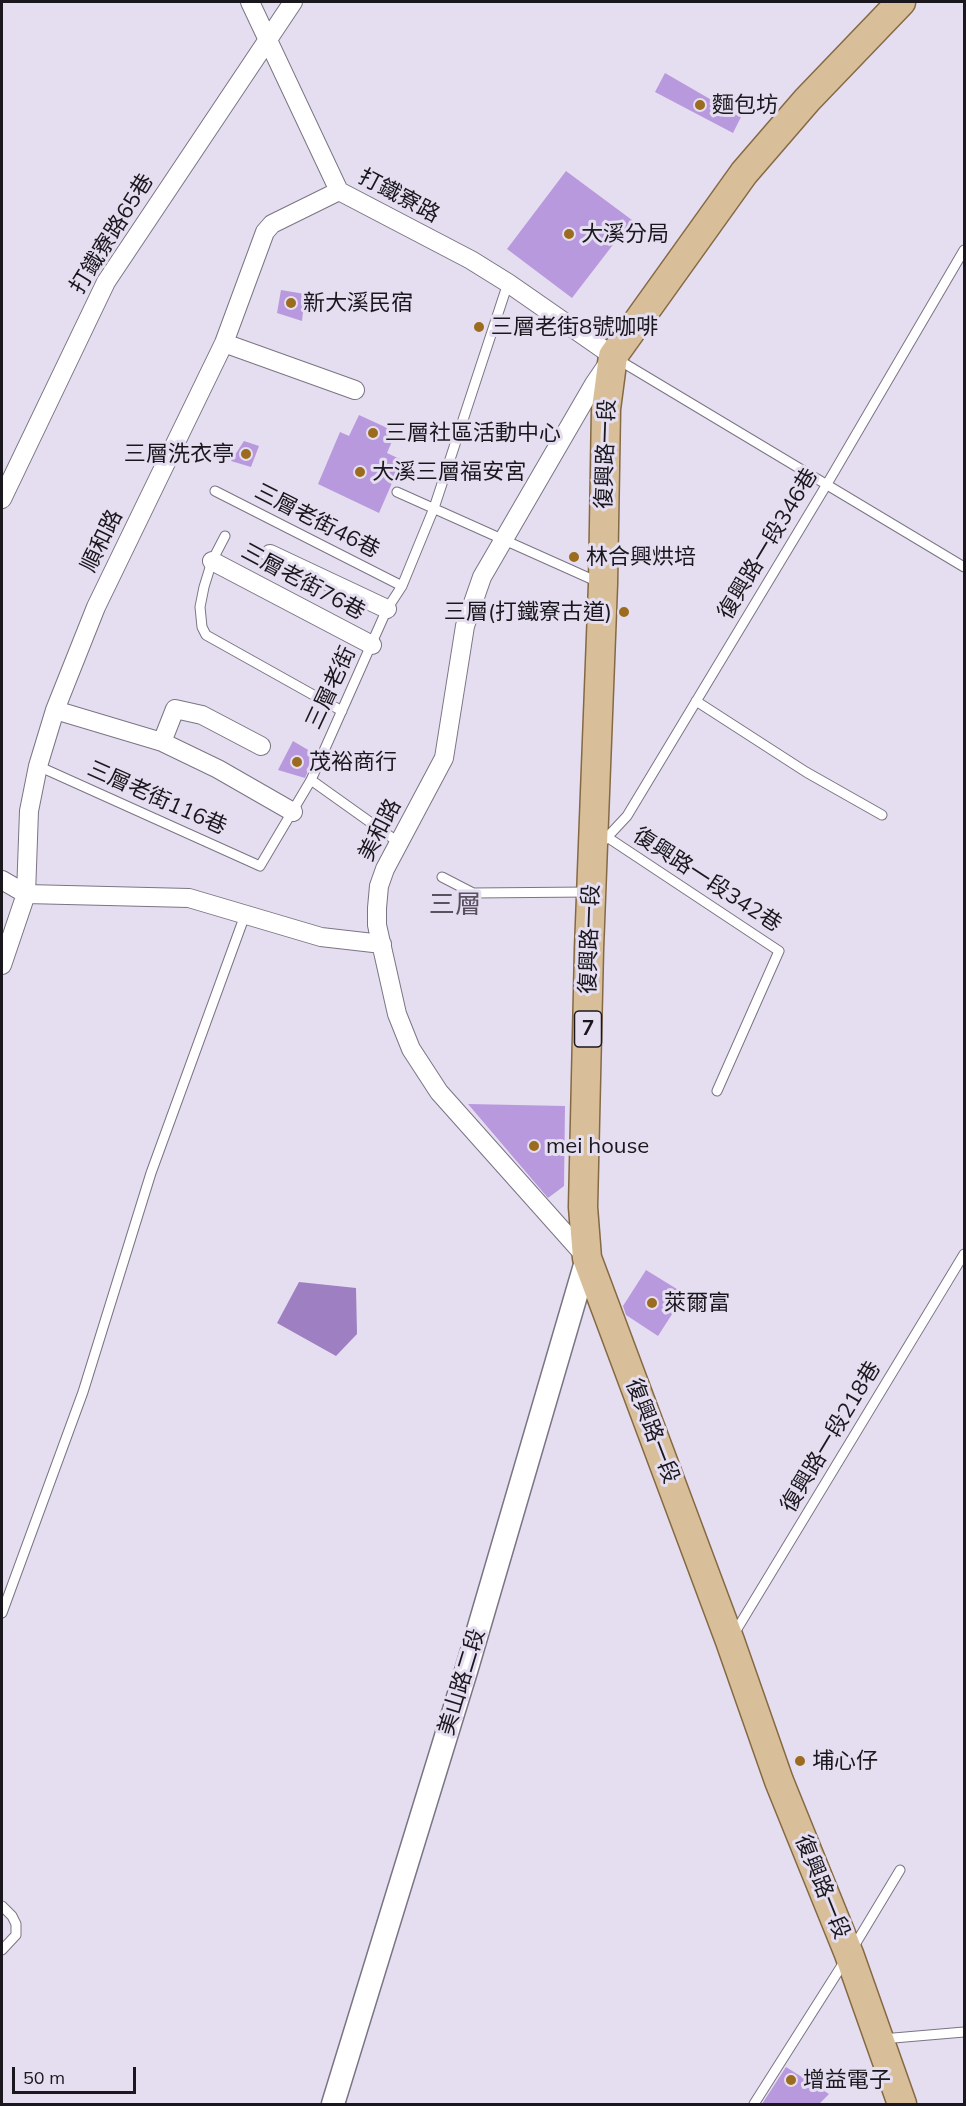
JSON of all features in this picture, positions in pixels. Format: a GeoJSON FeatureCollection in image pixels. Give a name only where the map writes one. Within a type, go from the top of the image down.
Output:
{"type":"FeatureCollection","features":[{"type":"Feature","properties":{"kind":"main road","name":"復興路一段"},"geometry":{"type":"LineString","coordinates":[[902,2],[807,100],[744,172],[613,356],[606,409],[600,845],[591,892],[584,1207],[586,1258],[730,1641],[779,1781],[849,1954],[902,2104]]}},
{"type":"Feature","properties":{"kind":"street","name":"打鐵寮路"},"geometry":{"type":"LineString","coordinates":[[250,2],[339,191],[471,260],[613,356]]}},
{"type":"Feature","properties":{"kind":"street","name":"打鐵寮路65巷"},"geometry":{"type":"LineString","coordinates":[[2,499],[106,282],[293,2]]}},
{"type":"Feature","properties":{"kind":"street","name":"順和路"},"geometry":{"type":"LineString","coordinates":[[2,965],[26,894],[29,811],[38,766],[55,710],[96,607],[224,343],[268,228],[339,191]]}},
{"type":"Feature","properties":{"kind":"street"},"geometry":{"type":"LineString","coordinates":[[224,343],[355,390]]}},
{"type":"Feature","properties":{"kind":"street","name":"美和路"},"geometry":{"type":"LineString","coordinates":[[586,1258],[439,1092],[411,1049],[397,1014],[377,925],[376,908],[379,886],[398,842],[444,758],[465,626],[482,577],[594,384],[613,356]]}},
{"type":"Feature","properties":{"kind":"street"},"geometry":{"type":"LineString","coordinates":[[270,554],[387,609]]}},
{"type":"Feature","properties":{"kind":"street","name":"三層老街76巷"},"geometry":{"type":"LineString","coordinates":[[212,561],[372,645]]}},
{"type":"Feature","properties":{"kind":"street"},"geometry":{"type":"LineString","coordinates":[[162,742],[175,709],[202,715],[261,746]]}},
{"type":"Feature","properties":{"kind":"street"},"geometry":{"type":"LineString","coordinates":[[55,710],[162,742],[218,769],[293,812]]}},
{"type":"Feature","properties":{"kind":"street"},"geometry":{"type":"LineString","coordinates":[[2,880],[26,894],[189,898],[321,937],[382,944]]}},
{"type":"Feature","properties":{"kind":"street","name":"美山路二段"},"geometry":{"type":"LineString","coordinates":[[333,2104],[466,1668],[586,1258]]}},
{"type":"Feature","properties":{"kind":"lane","name":"復興路一段346巷"},"geometry":{"type":"LineString","coordinates":[[600,845],[627,816],[827,484],[964,250]]}},
{"type":"Feature","properties":{"kind":"lane","name":"三層老街"},"geometry":{"type":"LineString","coordinates":[[260,866],[311,780],[387,609],[402,586],[434,508],[508,283]]}},
{"type":"Feature","properties":{"kind":"lane"},"geometry":{"type":"LineString","coordinates":[[613,356],[964,567]]}},
{"type":"Feature","properties":{"kind":"lane","name":"三層老街46巷"},"geometry":{"type":"LineString","coordinates":[[214,491],[402,586]]}},
{"type":"Feature","properties":{"kind":"lane"},"geometry":{"type":"LineString","coordinates":[[397,492],[603,584]]}},
{"type":"Feature","properties":{"kind":"lane"},"geometry":{"type":"LineString","coordinates":[[225,536],[212,561],[204,587],[200,608],[202,627],[206,635],[342,711]]}},
{"type":"Feature","properties":{"kind":"lane"},"geometry":{"type":"LineString","coordinates":[[696,702],[806,772],[882,814]]}},
{"type":"Feature","properties":{"kind":"lane","name":"三層老街116巷"},"geometry":{"type":"LineString","coordinates":[[38,766],[260,866]]}},
{"type":"Feature","properties":{"kind":"lane"},"geometry":{"type":"LineString","coordinates":[[311,780],[398,842]]}},
{"type":"Feature","properties":{"kind":"lane","name":"復興路一段342巷"},"geometry":{"type":"LineString","coordinates":[[600,845],[779,951],[717,1091]]}},
{"type":"Feature","properties":{"kind":"lane"},"geometry":{"type":"LineString","coordinates":[[442,877],[473,893],[591,892]]}},
{"type":"Feature","properties":{"kind":"lane"},"geometry":{"type":"LineString","coordinates":[[2,1613],[83,1392],[151,1173],[245,915]]}},
{"type":"Feature","properties":{"kind":"lane","name":"復興路一段218巷"},"geometry":{"type":"LineString","coordinates":[[730,1641],[964,1254]]}},
{"type":"Feature","properties":{"kind":"lane"},"geometry":{"type":"LineString","coordinates":[[754,2104],[900,1870]]}},
{"type":"Feature","properties":{"kind":"lane"},"geometry":{"type":"LineString","coordinates":[[2,1905],[16,1924],[16,1935],[2,1950]]}},
{"type":"Feature","properties":{"kind":"lane"},"geometry":{"type":"LineString","coordinates":[[879,2039],[964,2032]]}},
{"type":"Feature","properties":{"kind":"shaded area"},"geometry":{"type":"Polygon","coordinates":[[[299,1282],[356,1288],[357,1334],[336,1356],[277,1323],[299,1282]]]}},
{"type":"Feature","properties":{"kind":"building","name":"麵包坊"},"geometry":{"type":"Polygon","coordinates":[[[665,73],[741,117],[733,133],[655,92],[665,73]]]}},
{"type":"Feature","properties":{"kind":"building","name":"大溪分局"},"geometry":{"type":"Polygon","coordinates":[[[566,171],[632,220],[572,298],[507,249],[566,171]]]}},
{"type":"Feature","properties":{"kind":"building","name":"新大溪民宿"},"geometry":{"type":"Polygon","coordinates":[[[281,290],[305,294],[302,321],[277,313],[281,290]]]}},
{"type":"Feature","properties":{"kind":"building","name":"大溪三層福安宮"},"geometry":{"type":"Polygon","coordinates":[[[359,415],[396,432],[387,453],[402,460],[379,513],[318,484],[340,432],[349,436],[359,415]]]}},
{"type":"Feature","properties":{"kind":"building","name":"三層洗衣亭"},"geometry":{"type":"Polygon","coordinates":[[[244,441],[259,446],[251,467],[231,461],[244,441]]]}},
{"type":"Feature","properties":{"kind":"building","name":"茂裕商行"},"geometry":{"type":"Polygon","coordinates":[[[293,741],[315,754],[305,778],[278,770],[293,741]]]}},
{"type":"Feature","properties":{"kind":"building","name":"mei house"},"geometry":{"type":"Polygon","coordinates":[[[468,1104],[565,1106],[564,1186],[548,1198],[468,1104]]]}},
{"type":"Feature","properties":{"kind":"building","name":"萊爾富"},"geometry":{"type":"Polygon","coordinates":[[[646,1270],[685,1294],[658,1336],[626,1315],[623,1306],[646,1270]]]}},
{"type":"Feature","properties":{"kind":"building","name":"增益電子"},"geometry":{"type":"Polygon","coordinates":[[[786,2067],[829,2094],[819,2104],[762,2104],[786,2067]]]}},
{"type":"Feature","properties":{"kind":"place","name":"麵包坊"},"geometry":{"type":"Point","coordinates":[700,105]}},
{"type":"Feature","properties":{"kind":"place","name":"大溪分局"},"geometry":{"type":"Point","coordinates":[569,234]}},
{"type":"Feature","properties":{"kind":"place","name":"新大溪民宿"},"geometry":{"type":"Point","coordinates":[291,303]}},
{"type":"Feature","properties":{"kind":"place","name":"三層老街8號咖啡"},"geometry":{"type":"Point","coordinates":[479,327]}},
{"type":"Feature","properties":{"kind":"place","name":"三層社區活動中心"},"geometry":{"type":"Point","coordinates":[373,433]}},
{"type":"Feature","properties":{"kind":"place","name":"三層洗衣亭"},"geometry":{"type":"Point","coordinates":[246,454]}},
{"type":"Feature","properties":{"kind":"place","name":"大溪三層福安宮"},"geometry":{"type":"Point","coordinates":[360,472]}},
{"type":"Feature","properties":{"kind":"place","name":"林合興烘培"},"geometry":{"type":"Point","coordinates":[574,557]}},
{"type":"Feature","properties":{"kind":"place","name":"三層(打鐵寮古道)"},"geometry":{"type":"Point","coordinates":[624,612]}},
{"type":"Feature","properties":{"kind":"place","name":"茂裕商行"},"geometry":{"type":"Point","coordinates":[297,762]}},
{"type":"Feature","properties":{"kind":"place","name":"mei house"},"geometry":{"type":"Point","coordinates":[534,1146]}},
{"type":"Feature","properties":{"kind":"place","name":"萊爾富"},"geometry":{"type":"Point","coordinates":[652,1303]}},
{"type":"Feature","properties":{"kind":"place","name":"埔心仔"},"geometry":{"type":"Point","coordinates":[800,1761]}},
{"type":"Feature","properties":{"kind":"place","name":"增益電子"},"geometry":{"type":"Point","coordinates":[791,2080]}},
{"type":"Feature","properties":{"kind":"district","name":"三層"},"geometry":{"type":"Point","coordinates":[455,905]}}]}
